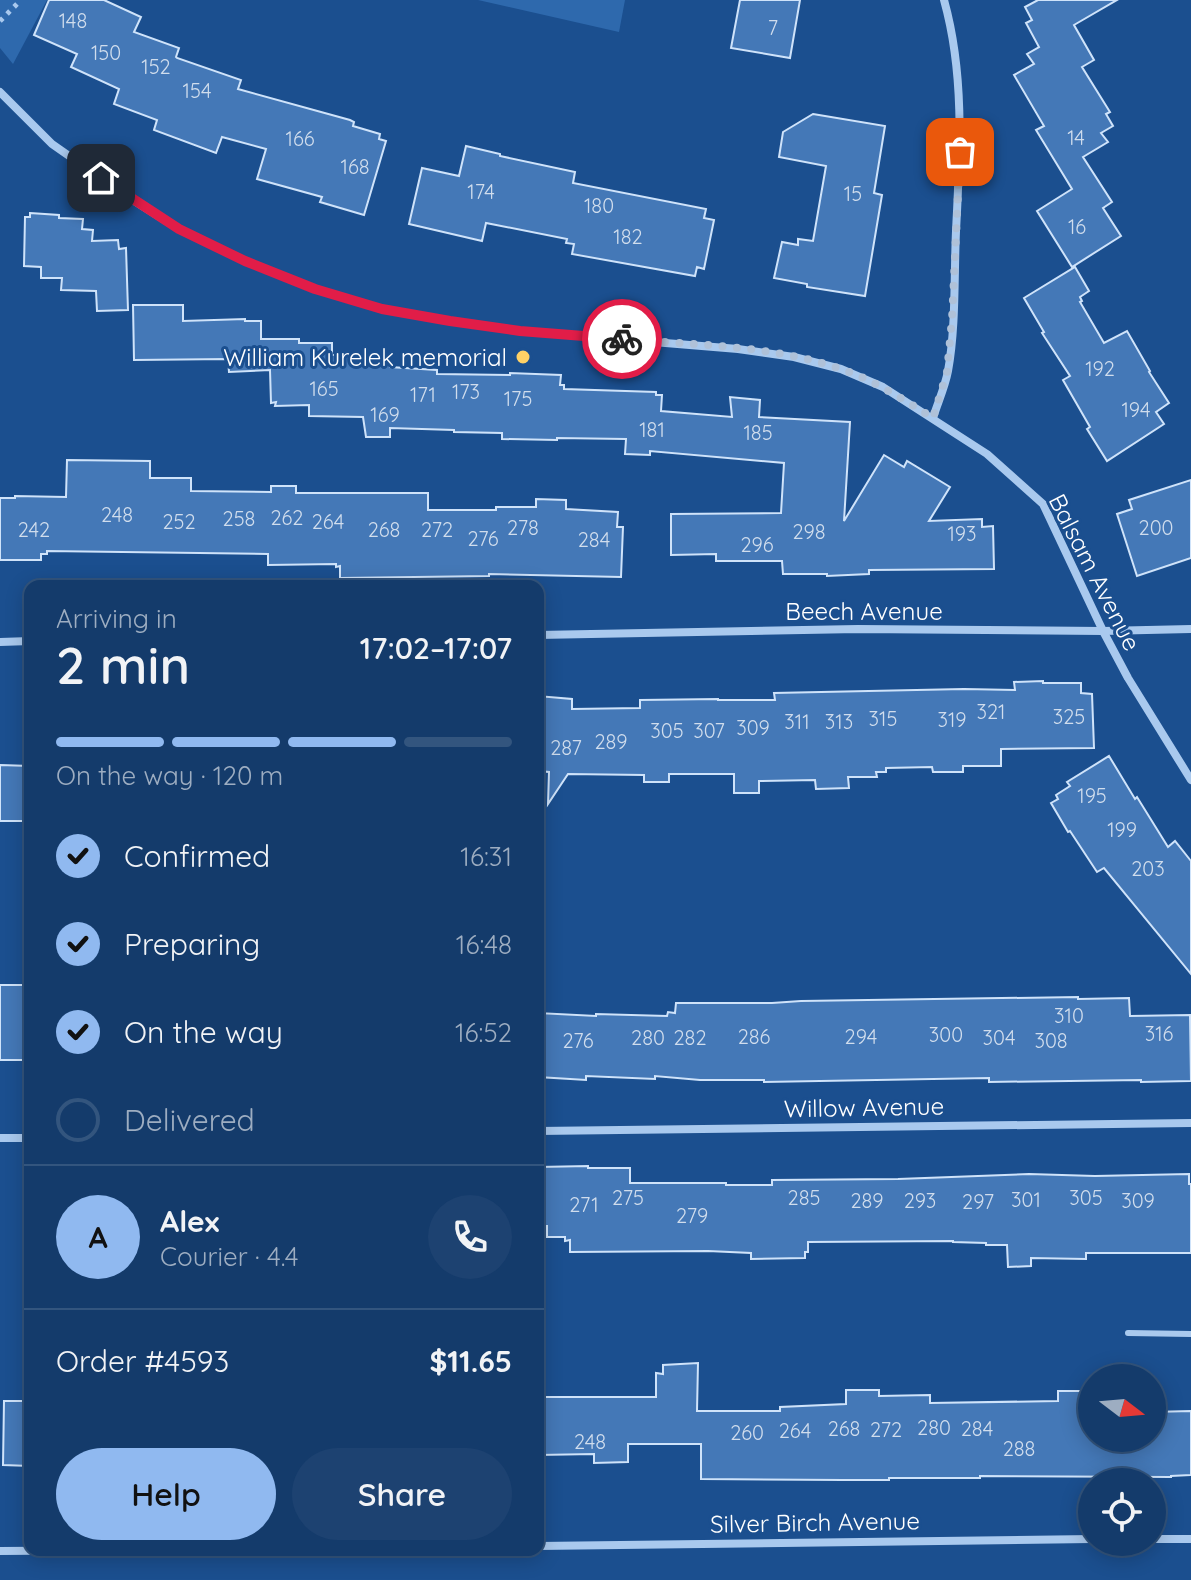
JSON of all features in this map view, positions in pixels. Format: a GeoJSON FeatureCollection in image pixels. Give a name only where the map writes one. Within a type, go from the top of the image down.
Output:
{"type":"FeatureCollection","features":[{"type":"Feature","properties":{"kind":"street"},"geometry":{"type":"LineString","coordinates":[[933,418],[947,372],[960,152],[959,89],[952,29],[944,0]]}},
{"type":"Feature","properties":{"kind":"street","name":"Balsam Avenue"},"geometry":{"type":"LineString","coordinates":[[0,92],[52,144],[179,229],[245,261],[315,289],[382,309],[520,331],[738,349],[794,357],[841,369],[883,387],[987,454],[1043,504],[1128,678],[1191,780]]}},
{"type":"Feature","properties":{"kind":"street","name":"Beech Avenue"},"geometry":{"type":"LineString","coordinates":[[544,635],[858,629],[1191,629]]}},
{"type":"Feature","properties":{"kind":"street"},"geometry":{"type":"LineString","coordinates":[[0,642],[24,641]]}},
{"type":"Feature","properties":{"kind":"street","name":"Willow Avenue"},"geometry":{"type":"LineString","coordinates":[[544,1131],[1191,1123]]}},
{"type":"Feature","properties":{"kind":"street"},"geometry":{"type":"LineString","coordinates":[[0,1138],[24,1138]]}},
{"type":"Feature","properties":{"kind":"street","name":"Silver Birch Avenue"},"geometry":{"type":"LineString","coordinates":[[544,1546],[1078,1539]]}},
{"type":"Feature","properties":{"kind":"street"},"geometry":{"type":"LineString","coordinates":[[1166,1539],[1191,1539]]}},
{"type":"Feature","properties":{"kind":"street"},"geometry":{"type":"LineString","coordinates":[[0,1551],[24,1551]]}},
{"type":"Feature","properties":{"kind":"lane"},"geometry":{"type":"LineString","coordinates":[[1128,1333],[1191,1334]]}},
{"type":"Feature","properties":{"kind":"path"},"geometry":{"type":"LineString","coordinates":[[0,21],[21,0]]}},
{"type":"Feature","properties":{"kind":"shaded area"},"geometry":{"type":"Polygon","coordinates":[[[0,0],[47,0],[13,64],[0,48],[0,0]]]}},
{"type":"Feature","properties":{"kind":"shaded area"},"geometry":{"type":"Polygon","coordinates":[[[478,0],[625,0],[619,32],[478,0]]]}},
{"type":"Feature","properties":{"kind":"building"},"geometry":{"type":"Polygon","coordinates":[[[49,0],[104,0],[141,17],[134,32],[179,48],[177,58],[241,80],[238,89],[350,120],[354,122],[353,126],[380,134],[379,139],[386,141],[364,215],[320,202],[322,197],[257,179],[266,149],[222,137],[216,153],[154,130],[157,120],[114,104],[119,89],[71,67],[77,54],[34,35],[49,0]]]}},
{"type":"Feature","properties":{"kind":"building"},"geometry":{"type":"Polygon","coordinates":[[[740,0],[800,0],[790,58],[731,48],[740,0]]]}},
{"type":"Feature","properties":{"kind":"building"},"geometry":{"type":"Polygon","coordinates":[[[1038,0],[1117,0],[1074,25],[1094,60],[1082,67],[1110,112],[1106,114],[1113,126],[1101,133],[1108,142],[1083,157],[1112,202],[1103,208],[1121,236],[1072,267],[1037,211],[1072,189],[1036,130],[1044,126],[1014,75],[1034,64],[1027,54],[1039,47],[1026,23],[1032,20],[1025,7],[1038,0]]]}},
{"type":"Feature","properties":{"kind":"building"},"geometry":{"type":"Polygon","coordinates":[[[813,114],[885,126],[874,193],[882,195],[865,296],[807,287],[807,284],[774,278],[782,242],[798,245],[798,239],[813,241],[826,166],[779,157],[783,132],[813,114]]]}},
{"type":"Feature","properties":{"kind":"building"},"geometry":{"type":"Polygon","coordinates":[[[466,146],[575,172],[573,183],[706,209],[704,218],[714,220],[704,269],[697,267],[695,276],[572,254],[574,244],[566,243],[567,239],[486,223],[482,241],[409,224],[422,168],[459,176],[466,146]]]}},
{"type":"Feature","properties":{"kind":"building"},"geometry":{"type":"Polygon","coordinates":[[[30,213],[83,219],[82,229],[93,230],[92,241],[118,240],[119,249],[126,248],[128,310],[97,311],[96,291],[61,290],[62,278],[41,278],[41,267],[24,266],[25,217],[30,217],[30,213]]]}},
{"type":"Feature","properties":{"kind":"building"},"geometry":{"type":"Polygon","coordinates":[[[1075,267],[1089,291],[1080,297],[1080,302],[1104,343],[1127,331],[1169,403],[1156,412],[1164,424],[1107,461],[1063,380],[1070,376],[1024,298],[1075,267]]]}},
{"type":"Feature","properties":{"kind":"building"},"geometry":{"type":"Polygon","coordinates":[[[133,305],[183,305],[183,321],[261,321],[261,339],[332,343],[332,355],[361,354],[361,364],[437,370],[437,374],[561,375],[560,385],[564,385],[564,389],[656,392],[656,395],[662,395],[661,411],[732,417],[730,397],[760,400],[759,417],[850,422],[844,521],[884,455],[904,467],[907,461],[950,487],[929,521],[982,519],[982,527],[993,526],[994,569],[869,570],[869,574],[827,576],[783,574],[782,561],[716,561],[716,554],[671,555],[671,514],[781,513],[784,463],[650,451],[650,455],[625,454],[626,439],[502,439],[502,433],[390,428],[390,437],[366,437],[363,417],[309,416],[309,405],[275,406],[276,402],[271,403],[270,370],[229,372],[228,359],[134,360],[133,305]]]}},
{"type":"Feature","properties":{"kind":"building"},"geometry":{"type":"Polygon","coordinates":[[[67,460],[150,461],[150,478],[191,478],[191,491],[271,492],[271,486],[296,486],[296,493],[428,493],[428,510],[496,510],[496,507],[536,507],[536,499],[566,500],[566,509],[618,512],[617,527],[623,527],[621,577],[489,574],[340,578],[340,566],[336,567],[336,564],[268,565],[268,554],[47,551],[47,554],[41,554],[41,560],[0,560],[0,498],[66,497],[67,460]]]}},
{"type":"Feature","properties":{"kind":"building"},"geometry":{"type":"Polygon","coordinates":[[[1191,480],[1191,558],[1137,576],[1117,514],[1132,509],[1129,500],[1191,480]]]}},
{"type":"Feature","properties":{"kind":"building"},"geometry":{"type":"Polygon","coordinates":[[[1014,682],[1081,683],[1081,693],[1092,694],[1094,748],[1001,749],[1001,766],[963,766],[963,772],[933,772],[932,767],[886,768],[886,772],[876,772],[877,777],[848,777],[849,788],[816,789],[815,780],[759,781],[759,793],[734,793],[734,774],[669,774],[669,782],[644,782],[644,775],[568,774],[548,804],[549,772],[544,772],[544,697],[572,699],[572,709],[640,708],[640,700],[775,700],[774,693],[1015,690],[1014,682]]]}},
{"type":"Feature","properties":{"kind":"building"},"geometry":{"type":"Polygon","coordinates":[[[1109,756],[1168,847],[1175,841],[1191,861],[1191,974],[1104,868],[1097,872],[1051,803],[1058,799],[1056,795],[1070,786],[1067,782],[1109,756]]]}},
{"type":"Feature","properties":{"kind":"building"},"geometry":{"type":"Polygon","coordinates":[[[0,765],[24,766],[24,821],[0,821],[0,765]]]}},
{"type":"Feature","properties":{"kind":"building"},"geometry":{"type":"Polygon","coordinates":[[[0,985],[24,985],[24,1060],[0,1060],[0,985]]]}},
{"type":"Feature","properties":{"kind":"building"},"geometry":{"type":"Polygon","coordinates":[[[1129,998],[1130,1016],[1190,1015],[1191,1081],[989,1082],[989,1078],[764,1082],[655,1076],[655,1079],[586,1076],[586,1080],[544,1077],[544,1013],[667,1016],[668,1012],[675,1013],[676,1003],[1129,998]]]}},
{"type":"Feature","properties":{"kind":"building"},"geometry":{"type":"Polygon","coordinates":[[[544,1167],[630,1168],[630,1183],[726,1185],[772,1185],[772,1180],[1189,1174],[1191,1253],[1086,1253],[1086,1259],[1031,1258],[1031,1266],[1008,1267],[1007,1245],[953,1241],[808,1242],[805,1258],[751,1259],[751,1253],[708,1251],[570,1252],[570,1240],[547,1237],[547,1226],[544,1226],[544,1167]]]}},
{"type":"Feature","properties":{"kind":"building"},"geometry":{"type":"Polygon","coordinates":[[[698,1363],[697,1411],[780,1411],[780,1407],[846,1404],[846,1390],[879,1390],[879,1396],[930,1395],[930,1403],[1058,1401],[1058,1391],[1078,1391],[1078,1452],[1166,1452],[1166,1412],[1191,1411],[1191,1475],[1166,1477],[1166,1468],[1078,1468],[1078,1477],[701,1479],[701,1444],[628,1444],[628,1462],[594,1463],[594,1454],[544,1455],[544,1397],[656,1397],[656,1373],[663,1374],[663,1365],[698,1363]]]}},
{"type":"Feature","properties":{"kind":"building"},"geometry":{"type":"Polygon","coordinates":[[[4,1401],[24,1401],[24,1466],[3,1465],[4,1401]]]}},
{"type":"Feature","properties":{"kind":"way so far"},"geometry":{"type":"LineString","coordinates":[[622,339],[794,357],[841,369],[883,387],[933,418],[947,372],[960,152]]}},
{"type":"Feature","properties":{"kind":"place","name":"William Kurelek memorial"},"geometry":{"type":"Point","coordinates":[523,357]}},
{"type":"Feature","properties":{"kind":"route"},"geometry":{"type":"LineString","coordinates":[[101,178],[179,229],[245,261],[315,289],[382,309],[450,321],[520,331],[622,339]]}}]}
